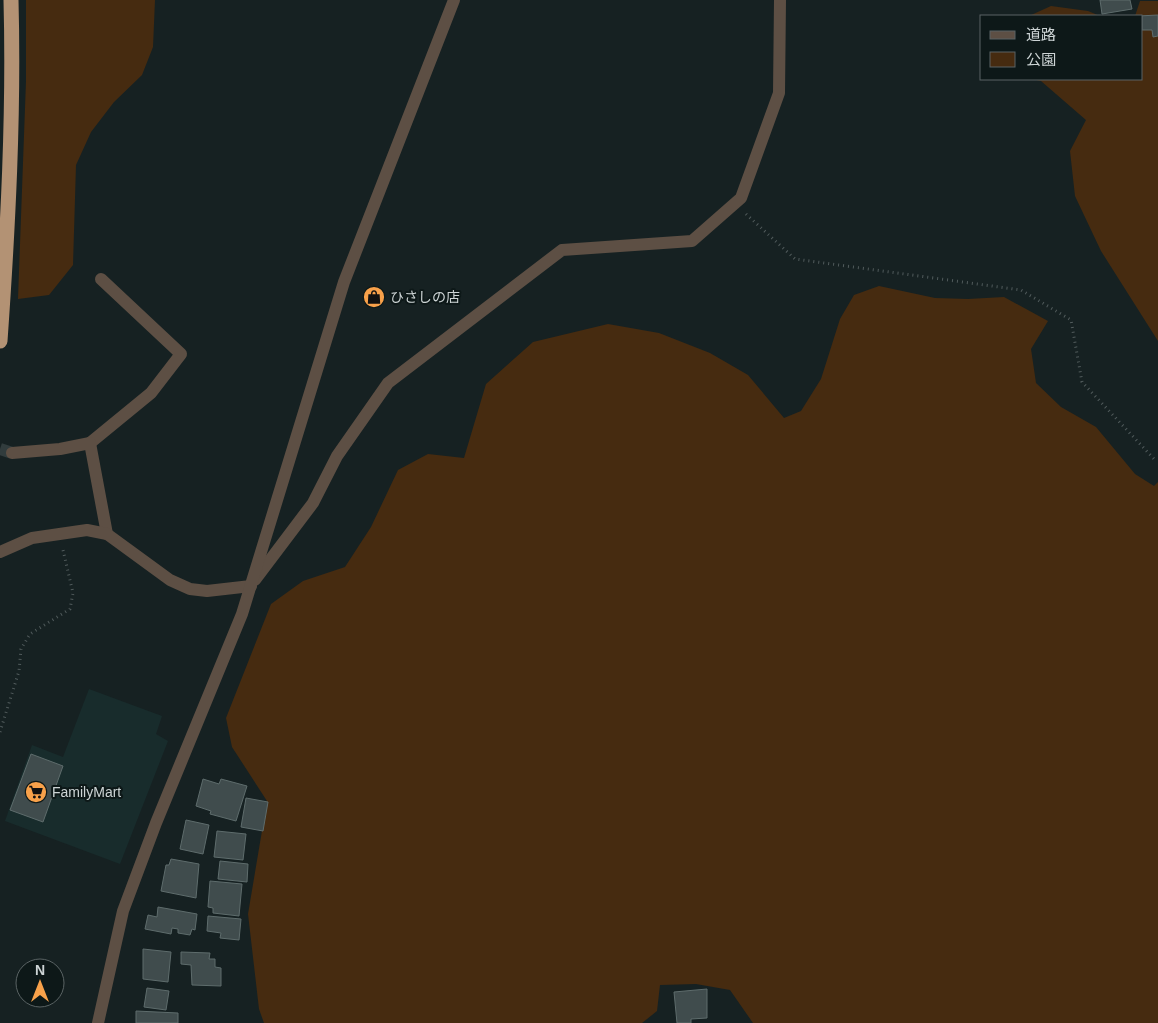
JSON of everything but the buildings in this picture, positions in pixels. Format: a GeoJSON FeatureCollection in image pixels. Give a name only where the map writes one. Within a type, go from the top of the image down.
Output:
{"type":"FeatureCollection","features":[{"type":"Feature","properties":{"kind":"highway"},"geometry":{"type":"LineString","coordinates":[[0,341],[13,86],[11,0]]}},
{"type":"Feature","properties":{"kind":"street"},"geometry":{"type":"LineString","coordinates":[[98,1023],[123,911],[156,823],[251,586],[344,282],[454,0]]}},
{"type":"Feature","properties":{"kind":"street"},"geometry":{"type":"LineString","coordinates":[[0,552],[32,538],[60,532],[87,530],[107,534],[170,580],[190,589],[207,591],[251,586],[313,503],[337,456],[388,383],[562,250],[692,241],[741,198],[779,94],[780,0]]}},
{"type":"Feature","properties":{"kind":"street"},"geometry":{"type":"LineString","coordinates":[[12,453],[60,449],[90,443],[151,393],[180,354],[101,279]]}},
{"type":"Feature","properties":{"kind":"street"},"geometry":{"type":"LineString","coordinates":[[90,443],[107,534]]}},
{"type":"Feature","properties":{"kind":"path"},"geometry":{"type":"LineString","coordinates":[[735,204],[795,259],[1021,290],[1071,320],[1082,382],[1155,460]]}},
{"type":"Feature","properties":{"kind":"path"},"geometry":{"type":"LineString","coordinates":[[0,732],[19,671],[21,649],[30,634],[70,609],[72,594],[60,532]]}},
{"type":"Feature","properties":{"kind":"shaded area"},"geometry":{"type":"Polygon","coordinates":[[[89,689],[162,716],[156,734],[168,741],[120,864],[5,821],[32,745],[63,757],[89,689]]]}},
{"type":"Feature","properties":{"kind":"green space"},"geometry":{"type":"Polygon","coordinates":[[[26,0],[155,0],[153,47],[142,75],[114,102],[91,132],[76,165],[73,265],[49,295],[18,299],[26,81],[26,0]]]}},
{"type":"Feature","properties":{"kind":"green space"},"geometry":{"type":"Polygon","coordinates":[[[1140,1],[1158,1],[1158,341],[1101,251],[1075,196],[1070,151],[1086,120],[1041,81],[1036,80],[1143,80],[1143,15],[1135,15],[1140,1]]]}},
{"type":"Feature","properties":{"kind":"green space"},"geometry":{"type":"Polygon","coordinates":[[[1051,6],[1088,11],[1098,15],[1031,15],[1051,6]]]}},
{"type":"Feature","properties":{"kind":"green space"},"geometry":{"type":"Polygon","coordinates":[[[879,286],[935,298],[1004,297],[1048,321],[1031,349],[1036,383],[1061,407],[1096,427],[1135,474],[1154,486],[1158,482],[1158,1023],[753,1023],[730,990],[696,984],[660,985],[657,1011],[642,1023],[264,1023],[259,1009],[248,914],[267,801],[232,747],[226,718],[271,604],[303,581],[345,567],[371,527],[398,470],[428,454],[464,458],[486,384],[533,342],[608,324],[659,333],[710,353],[748,375],[784,418],[801,411],[821,379],[840,319],[854,295],[879,286]]]}},
{"type":"Feature","properties":{"kind":"tunnel"},"geometry":{"type":"LineString","coordinates":[[0,449],[12,453]]}},
{"type":"Feature","properties":{"kind":"place","name":"ひさしの店"},"geometry":{"type":"Point","coordinates":[374,297]}},
{"type":"Feature","properties":{"kind":"place","name":"FamilyMart"},"geometry":{"type":"Point","coordinates":[36,792]}}]}
